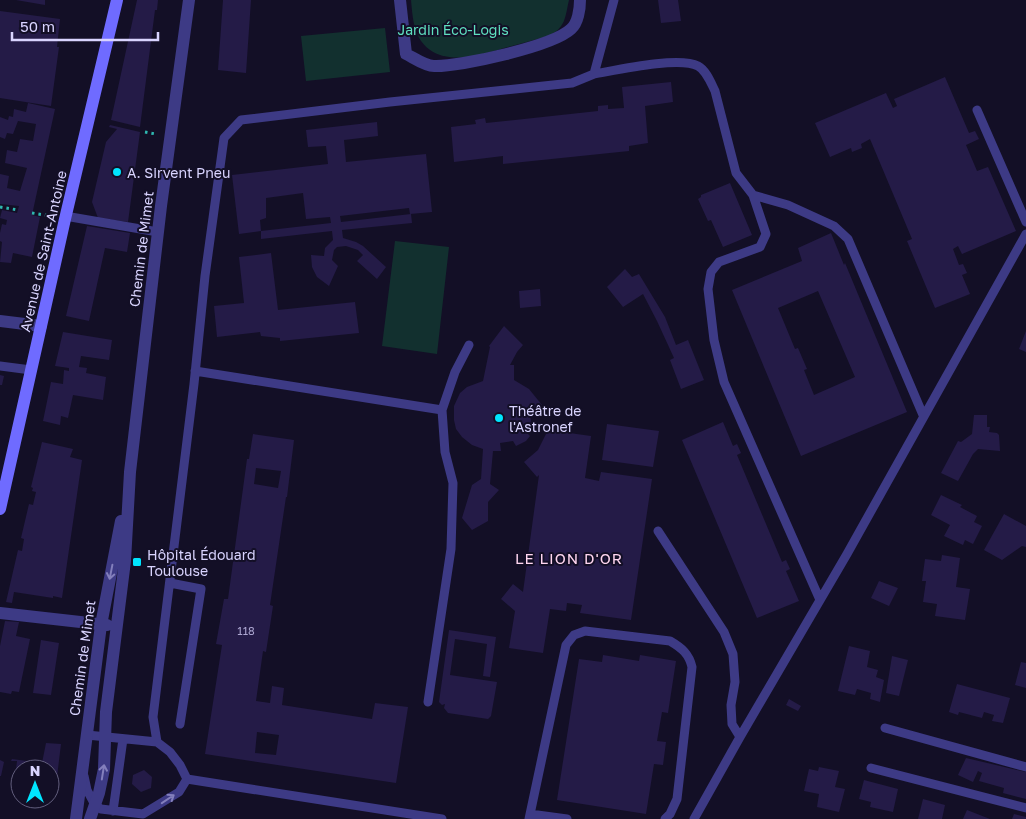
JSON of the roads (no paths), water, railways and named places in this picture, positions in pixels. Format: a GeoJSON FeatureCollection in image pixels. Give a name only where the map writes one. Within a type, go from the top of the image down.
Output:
{"type":"FeatureCollection","features":[{"type":"Feature","properties":{"kind":"main road","name":"Avenue de Saint-Antoine"},"geometry":{"type":"LineString","coordinates":[[0,509],[65,216],[117,0]]}},
{"type":"Feature","properties":{"kind":"street","name":"Chemin de Mimet"},"geometry":{"type":"LineString","coordinates":[[90,819],[104,769],[106,712],[125,561],[130,472],[158,232],[190,0]]}},
{"type":"Feature","properties":{"kind":"street"},"geometry":{"type":"LineString","coordinates":[[400,0],[406,54],[432,67],[487,59],[551,40],[572,28],[580,10],[580,0]]}},
{"type":"Feature","properties":{"kind":"street"},"geometry":{"type":"LineString","coordinates":[[0,321],[41,326]]}},
{"type":"Feature","properties":{"kind":"street","name":"Chemin de Mimet"},"geometry":{"type":"LineString","coordinates":[[76,819],[101,625],[130,472]]}},
{"type":"Feature","properties":{"kind":"street"},"geometry":{"type":"LineString","coordinates":[[0,613],[117,627]]}},
{"type":"Feature","properties":{"kind":"lane"},"geometry":{"type":"LineString","coordinates":[[594,74],[614,0]]}},
{"type":"Feature","properties":{"kind":"lane"},"geometry":{"type":"LineString","coordinates":[[157,742],[154,717],[205,276],[224,138],[241,120],[572,83],[594,74],[677,62],[698,66],[710,80],[715,91],[736,173],[753,195],[766,234],[760,247],[719,262],[711,272],[708,289],[714,340],[724,382],[820,600]]}},
{"type":"Feature","properties":{"kind":"lane"},"geometry":{"type":"LineString","coordinates":[[977,110],[1026,222]]}},
{"type":"Feature","properties":{"kind":"lane"},"geometry":{"type":"LineString","coordinates":[[753,195],[788,205],[834,226],[848,239],[924,416]]}},
{"type":"Feature","properties":{"kind":"lane"},"geometry":{"type":"LineString","coordinates":[[65,216],[158,232]]}},
{"type":"Feature","properties":{"kind":"lane"},"geometry":{"type":"LineString","coordinates":[[694,819],[1026,234]]}},
{"type":"Feature","properties":{"kind":"lane"},"geometry":{"type":"LineString","coordinates":[[428,702],[451,549],[453,483],[445,452],[442,410],[455,372],[470,345]]}},
{"type":"Feature","properties":{"kind":"lane"},"geometry":{"type":"LineString","coordinates":[[0,366],[31,370]]}},
{"type":"Feature","properties":{"kind":"lane"},"geometry":{"type":"LineString","coordinates":[[195,371],[442,410]]}},
{"type":"Feature","properties":{"kind":"lane"},"geometry":{"type":"LineString","coordinates":[[658,531],[724,632],[733,654],[735,682],[731,705],[732,724],[740,737]]}},
{"type":"Feature","properties":{"kind":"lane"},"geometry":{"type":"LineString","coordinates":[[170,583],[201,589],[180,724]]}},
{"type":"Feature","properties":{"kind":"lane"},"geometry":{"type":"LineString","coordinates":[[567,819],[530,817],[566,645],[574,635],[585,631],[670,641],[682,648],[689,657],[692,667],[677,798],[670,814],[665,819]]}},
{"type":"Feature","properties":{"kind":"lane"},"geometry":{"type":"LineString","coordinates":[[885,728],[1026,767]]}},
{"type":"Feature","properties":{"kind":"lane"},"geometry":{"type":"LineString","coordinates":[[87,734],[157,742],[170,752],[180,765],[187,779]]}},
{"type":"Feature","properties":{"kind":"lane"},"geometry":{"type":"LineString","coordinates":[[114,811],[123,739]]}},
{"type":"Feature","properties":{"kind":"lane"},"geometry":{"type":"LineString","coordinates":[[82,768],[87,790],[95,805],[101,809],[143,817],[179,792],[187,779]]}},
{"type":"Feature","properties":{"kind":"lane"},"geometry":{"type":"LineString","coordinates":[[871,768],[1026,808]]}},
{"type":"Feature","properties":{"kind":"lane"},"geometry":{"type":"LineString","coordinates":[[187,779],[397,816],[442,819]]}},
{"type":"Feature","properties":{"kind":"place","name":"A. Sirvent Pneu"},"geometry":{"type":"Point","coordinates":[117,172]}},
{"type":"Feature","properties":{"kind":"place","name":"Théâtre de l'Astronef"},"geometry":{"type":"Point","coordinates":[499,418]}},
{"type":"Feature","properties":{"kind":"place","name":"Hôpital Édouard Toulouse"},"geometry":{"type":"Point","coordinates":[137,562]}},
{"type":"Feature","properties":{"kind":"district","name":"LE LION D'OR"},"geometry":{"type":"Point","coordinates":[569,558]}},
{"type":"Feature","properties":{"kind":"park label","name":"Jardin Éco-Logis"},"geometry":{"type":"Point","coordinates":[453,29]}}]}
